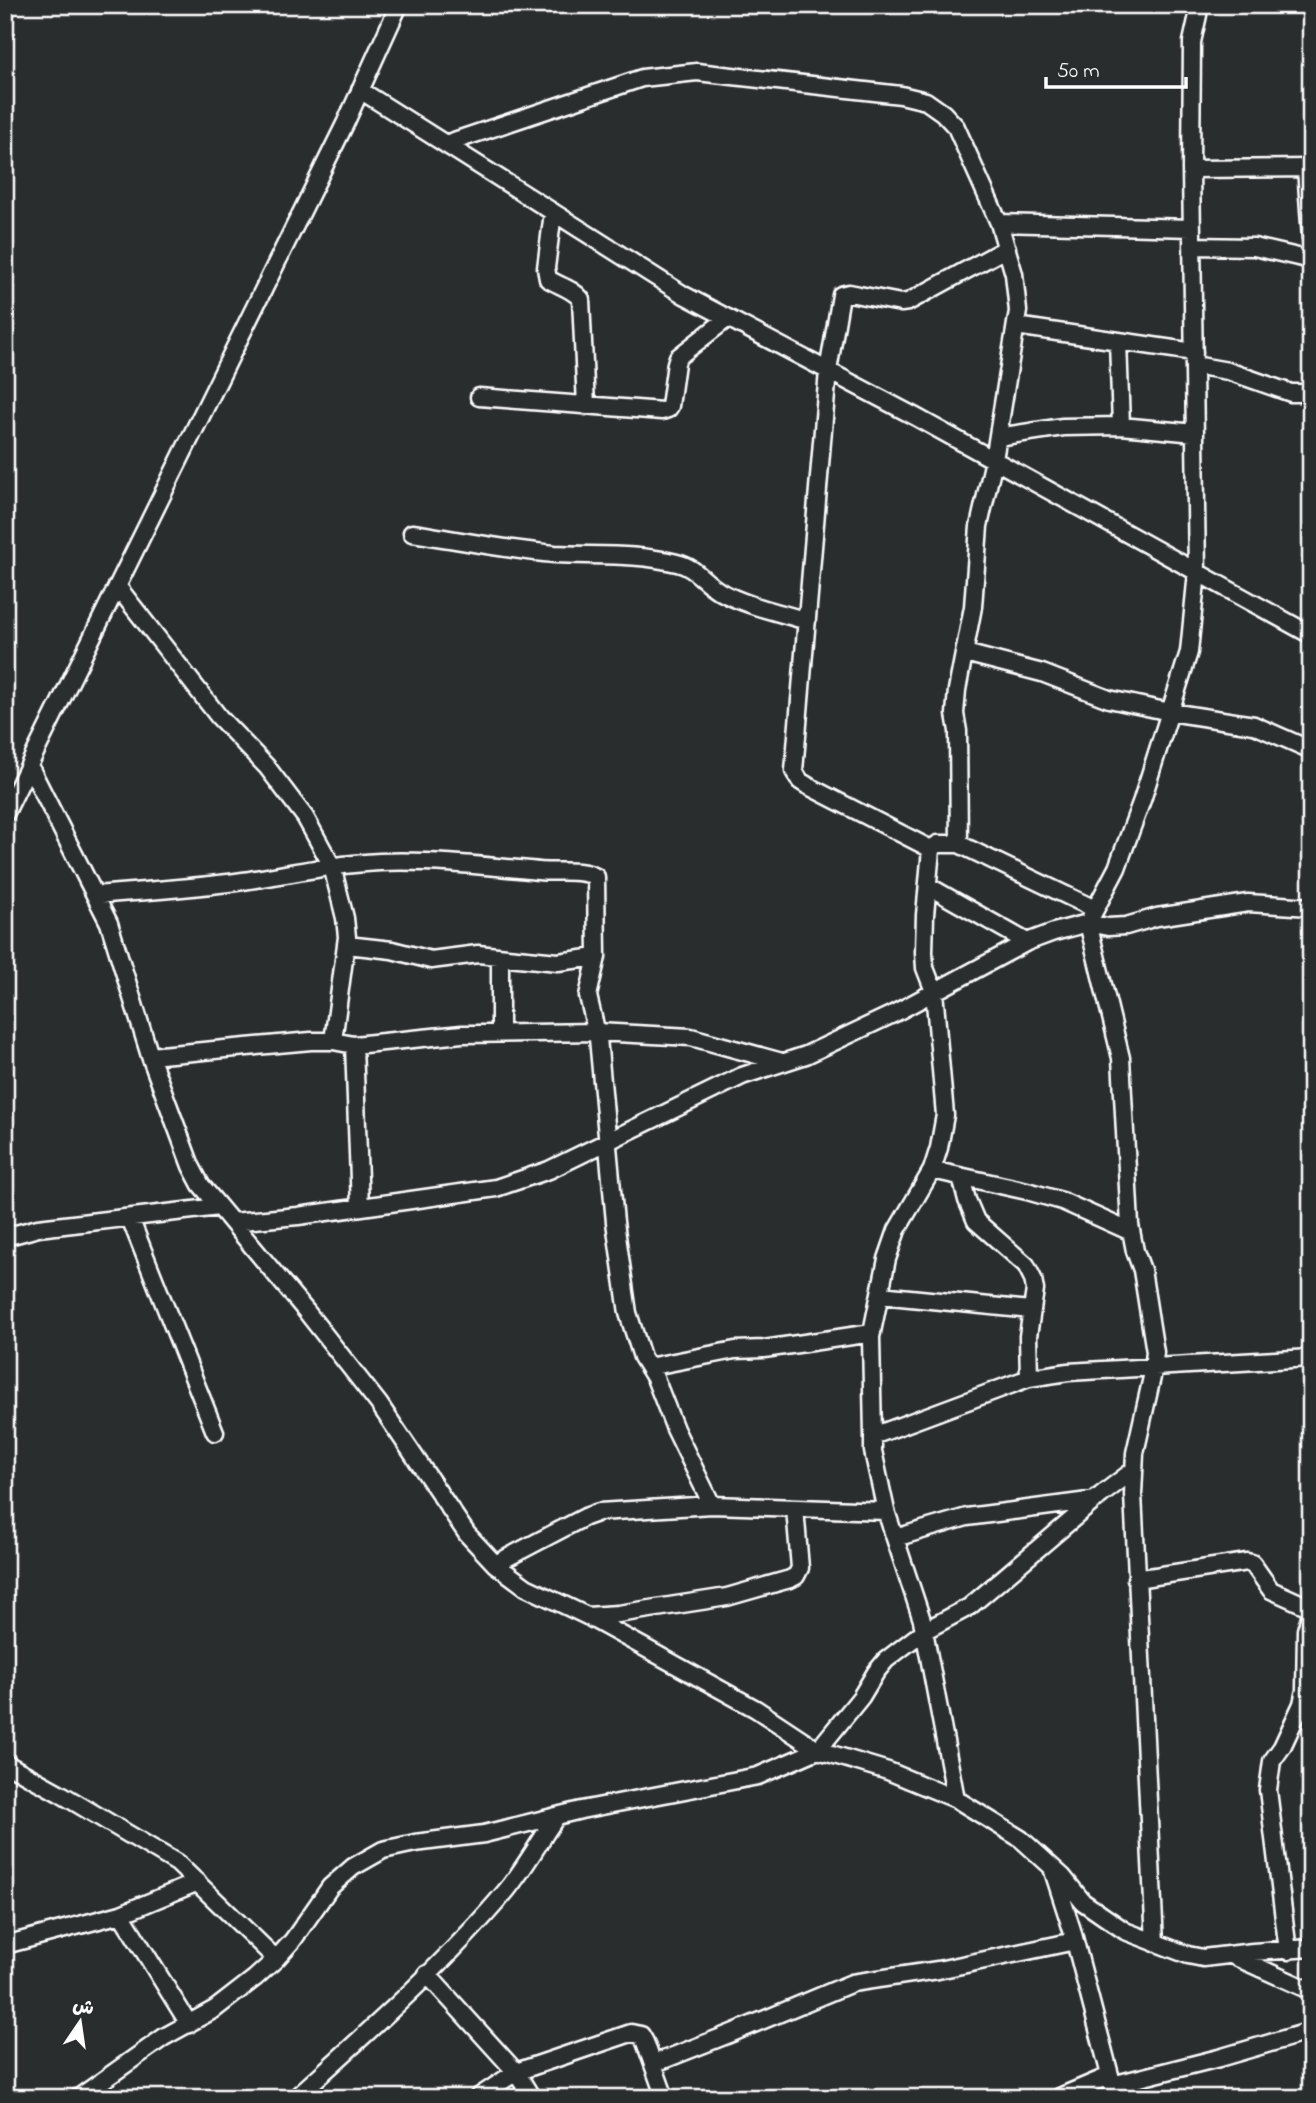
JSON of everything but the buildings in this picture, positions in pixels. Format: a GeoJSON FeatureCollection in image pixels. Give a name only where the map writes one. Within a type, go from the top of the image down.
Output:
{"type":"FeatureCollection","features":[{"type":"Feature","properties":{"kind":"street"},"geometry":{"type":"LineString","coordinates":[[5,814],[360,90],[399,5]]}},
{"type":"Feature","properties":{"kind":"street"},"geometry":{"type":"LineString","coordinates":[[1155,1943],[1133,1494],[1135,1454],[1155,1352],[1142,1270],[1131,1232],[1121,1058],[1092,916],[1117,869],[1189,652],[1198,572],[1191,169],[1192,42],[1198,15]]}},
{"type":"Feature","properties":{"kind":"street"},"geometry":{"type":"LineString","coordinates":[[445,144],[642,78],[697,72],[901,95],[926,101],[957,127],[999,223],[1014,274],[1018,311],[994,460],[979,526],[973,607],[957,690],[958,844]]}},
{"type":"Feature","properties":{"kind":"street"},"geometry":{"type":"LineString","coordinates":[[360,90],[684,295],[994,460],[1311,635]]}},
{"type":"Feature","properties":{"kind":"street"},"geometry":{"type":"LineString","coordinates":[[1191,169],[1308,168],[1311,238]]}},
{"type":"Feature","properties":{"kind":"street"},"geometry":{"type":"LineString","coordinates":[[552,212],[546,268],[548,279],[560,287],[576,292],[581,299],[586,406]]}},
{"type":"Feature","properties":{"kind":"street"},"geometry":{"type":"LineString","coordinates":[[999,223],[1192,228]]}},
{"type":"Feature","properties":{"kind":"street"},"geometry":{"type":"LineString","coordinates":[[1192,246],[1254,247],[1311,260]]}},
{"type":"Feature","properties":{"kind":"street"},"geometry":{"type":"LineString","coordinates":[[931,849],[808,786],[800,781],[794,771],[828,371],[841,295],[849,293],[908,303],[1007,248]]}},
{"type":"Feature","properties":{"kind":"street"},"geometry":{"type":"LineString","coordinates":[[479,397],[662,411],[668,409],[678,358],[728,318]]}},
{"type":"Feature","properties":{"kind":"street"},"geometry":{"type":"LineString","coordinates":[[1016,326],[1118,341],[1194,359],[1291,393],[1311,393]]}},
{"type":"Feature","properties":{"kind":"street"},"geometry":{"type":"LineString","coordinates":[[1118,341],[1121,426]]}},
{"type":"Feature","properties":{"kind":"street"},"geometry":{"type":"LineString","coordinates":[[998,437],[1045,428],[1121,426],[1195,433]]}},
{"type":"Feature","properties":{"kind":"street"},"geometry":{"type":"LineString","coordinates":[[412,533],[528,551],[674,562],[687,565],[710,586],[733,598],[807,621]]}},
{"type":"Feature","properties":{"kind":"street"},"geometry":{"type":"LineString","coordinates":[[117,586],[219,717],[267,767],[304,817],[332,866],[345,918],[347,945],[333,1041]]}},
{"type":"Feature","properties":{"kind":"street"},"geometry":{"type":"LineString","coordinates":[[965,653],[1042,673],[1109,699],[1254,725],[1311,750]]}},
{"type":"Feature","properties":{"kind":"street"},"geometry":{"type":"LineString","coordinates":[[29,765],[109,923],[150,1056],[191,1166],[201,1185],[379,1404],[467,1534],[495,1564],[526,1587],[587,1616],[756,1709],[818,1750],[888,1771],[956,1799],[1021,1839],[1083,1902],[1125,1931],[1203,1958],[1311,1948]]}},
{"type":"Feature","properties":{"kind":"street"},"geometry":{"type":"LineString","coordinates":[[956,1799],[922,1620],[886,1511],[873,1451],[872,1334],[887,1259],[897,1230],[932,1170],[940,1148],[945,1115],[934,991],[924,960],[931,849],[938,844],[958,844],[1108,927],[1248,904],[1311,907]]}},
{"type":"Feature","properties":{"kind":"street"},"geometry":{"type":"LineString","coordinates":[[95,895],[242,881],[332,866],[377,862],[419,861],[593,874],[597,882],[597,957],[589,996],[597,1032],[615,1222],[628,1313],[642,1357],[655,1378],[675,1429],[712,1505]]}},
{"type":"Feature","properties":{"kind":"street"},"geometry":{"type":"LineString","coordinates":[[928,886],[1027,942]]}},
{"type":"Feature","properties":{"kind":"street"},"geometry":{"type":"LineString","coordinates":[[232,1222],[298,1216],[496,1188],[549,1170],[742,1076],[806,1055],[893,1014],[1027,942],[1092,916]]}},
{"type":"Feature","properties":{"kind":"street"},"geometry":{"type":"LineString","coordinates":[[347,945],[392,950],[431,960],[478,954],[558,962],[597,957]]}},
{"type":"Feature","properties":{"kind":"street"},"geometry":{"type":"LineString","coordinates":[[499,1033],[500,957]]}},
{"type":"Feature","properties":{"kind":"street"},"geometry":{"type":"LineString","coordinates":[[150,1056],[312,1041],[354,1045],[462,1034],[597,1032],[691,1037],[783,1062]]}},
{"type":"Feature","properties":{"kind":"street"},"geometry":{"type":"LineString","coordinates":[[354,1045],[360,1207]]}},
{"type":"Feature","properties":{"kind":"street"},"geometry":{"type":"LineString","coordinates":[[932,1170],[1062,1201],[1131,1232]]}},
{"type":"Feature","properties":{"kind":"street"},"geometry":{"type":"LineString","coordinates":[[961,1177],[976,1221],[1026,1265],[1033,1279],[1035,1290],[1028,1336],[1029,1378]]}},
{"type":"Feature","properties":{"kind":"street"},"geometry":{"type":"LineString","coordinates":[[5,1237],[38,1228],[219,1207]]}},
{"type":"Feature","properties":{"kind":"street"},"geometry":{"type":"LineString","coordinates":[[130,1218],[215,1432]]}},
{"type":"Feature","properties":{"kind":"street"},"geometry":{"type":"LineString","coordinates":[[880,1295],[1031,1310]]}},
{"type":"Feature","properties":{"kind":"street"},"geometry":{"type":"LineString","coordinates":[[648,1367],[734,1350],[764,1349],[872,1334]]}},
{"type":"Feature","properties":{"kind":"street"},"geometry":{"type":"LineString","coordinates":[[873,1436],[1029,1378],[1068,1372],[1311,1358]]}},
{"type":"Feature","properties":{"kind":"street"},"geometry":{"type":"LineString","coordinates":[[81,2097],[164,2037],[215,2009],[256,1978],[293,1940],[330,1887],[353,1867],[383,1850],[484,1834],[557,1816],[758,1776],[818,1750],[861,1697],[886,1660],[924,1631],[969,1607],[1135,1470]]}},
{"type":"Feature","properties":{"kind":"street"},"geometry":{"type":"LineString","coordinates":[[895,1538],[967,1517],[1096,1500]]}},
{"type":"Feature","properties":{"kind":"street"},"geometry":{"type":"LineString","coordinates":[[495,1564],[599,1512],[712,1505],[886,1511]]}},
{"type":"Feature","properties":{"kind":"street"},"geometry":{"type":"LineString","coordinates":[[587,1616],[618,1614],[727,1597],[796,1576],[800,1568],[795,1508]]}},
{"type":"Feature","properties":{"kind":"street"},"geometry":{"type":"LineString","coordinates":[[1136,1579],[1247,1562],[1252,1563],[1271,1590],[1311,1611],[1306,1630],[1308,1692],[1282,1747],[1272,1760],[1268,1790],[1288,1951]]}},
{"type":"Feature","properties":{"kind":"street"},"geometry":{"type":"LineString","coordinates":[[5,1763],[177,1863],[276,1959]]}},
{"type":"Feature","properties":{"kind":"street"},"geometry":{"type":"LineString","coordinates":[[295,2098],[373,2027],[508,1889],[557,1816]]}},
{"type":"Feature","properties":{"kind":"street"},"geometry":{"type":"LineString","coordinates":[[1052,1868],[1075,1941],[1112,2086]]}},
{"type":"Feature","properties":{"kind":"street"},"geometry":{"type":"LineString","coordinates":[[5,1945],[121,1914],[198,1882]]}},
{"type":"Feature","properties":{"kind":"street"},"geometry":{"type":"LineString","coordinates":[[121,1914],[189,2024]]}},
{"type":"Feature","properties":{"kind":"street"},"geometry":{"type":"LineString","coordinates":[[653,2064],[852,1983],[938,1970],[1075,1941]]}},
{"type":"Feature","properties":{"kind":"street"},"geometry":{"type":"LineString","coordinates":[[1231,1955],[1311,1991]]}},
{"type":"Feature","properties":{"kind":"street"},"geometry":{"type":"LineString","coordinates":[[427,1974],[516,2072],[532,2098]]}},
{"type":"Feature","properties":{"kind":"street"},"geometry":{"type":"LineString","coordinates":[[1057,2098],[1219,2058],[1311,2031]]}},
{"type":"Feature","properties":{"kind":"street"},"geometry":{"type":"LineString","coordinates":[[477,2098],[516,2072],[631,2033],[641,2035],[665,2098]]}}]}
